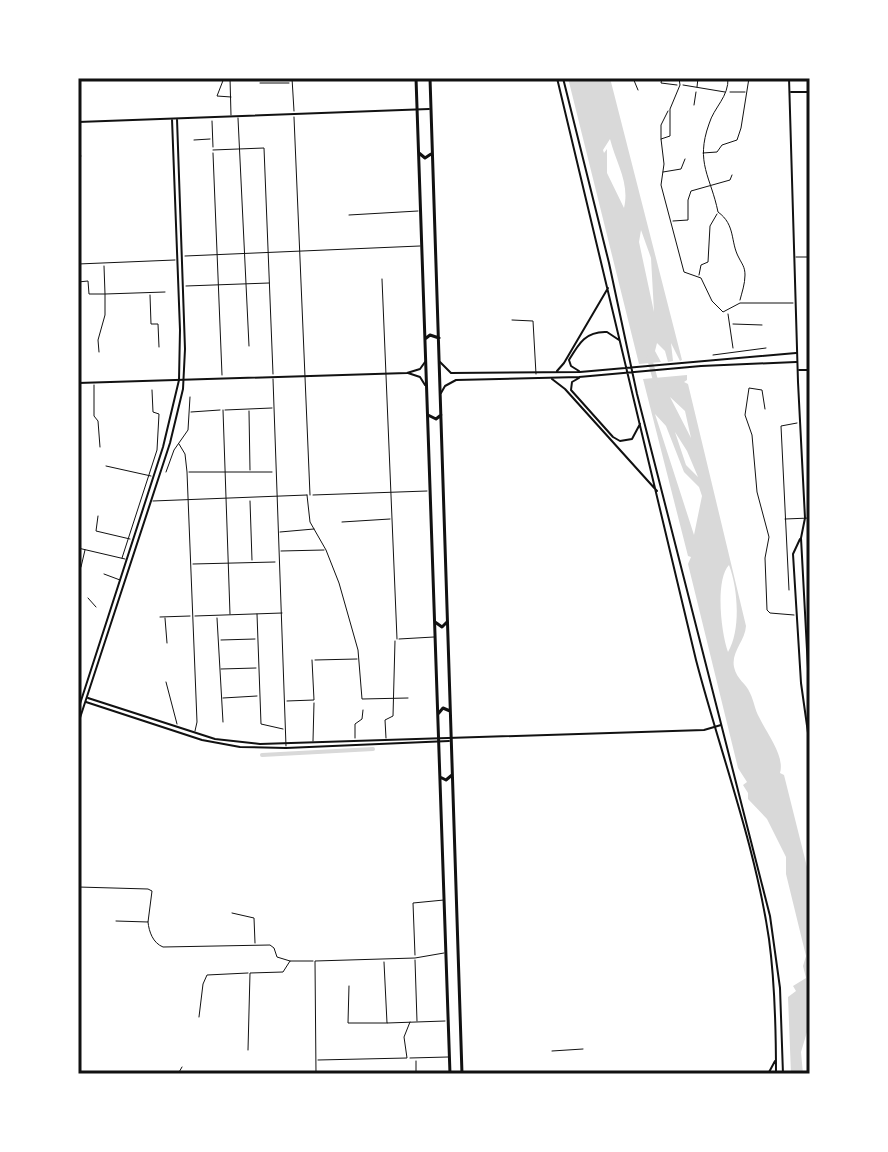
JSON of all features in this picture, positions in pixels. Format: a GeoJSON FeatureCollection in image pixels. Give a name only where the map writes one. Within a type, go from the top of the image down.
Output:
{"type":"FeatureCollection","features":[{"type":"Feature","properties":{"kind":"highway"},"geometry":{"type":"LineString","coordinates":[[416,78],[450,1074]]}},
{"type":"Feature","properties":{"kind":"highway"},"geometry":{"type":"LineString","coordinates":[[430,78],[462,1074]]}},
{"type":"Feature","properties":{"kind":"highway"},"geometry":{"type":"LineString","coordinates":[[419,153],[427,158],[433,152]]}},
{"type":"Feature","properties":{"kind":"highway"},"geometry":{"type":"LineString","coordinates":[[425,339],[433,334],[439,338]]}},
{"type":"Feature","properties":{"kind":"highway"},"geometry":{"type":"LineString","coordinates":[[428,415],[436,419],[441,414]]}},
{"type":"Feature","properties":{"kind":"highway"},"geometry":{"type":"LineString","coordinates":[[435,622],[442,627],[448,620]]}},
{"type":"Feature","properties":{"kind":"highway"},"geometry":{"type":"LineString","coordinates":[[438,714],[443,708],[450,711]]}},
{"type":"Feature","properties":{"kind":"highway"},"geometry":{"type":"LineString","coordinates":[[440,777],[446,780],[452,775]]}},
{"type":"Feature","properties":{"kind":"highway"},"geometry":{"type":"LineString","coordinates":[[445,927],[452,922],[457,929]]}},
{"type":"Feature","properties":{"kind":"highway"},"geometry":{"type":"LineString","coordinates":[[446,978],[452,984],[459,978]]}},
{"type":"Feature","properties":{"kind":"main road"},"geometry":{"type":"LineString","coordinates":[[557,78],[699,671],[763,908],[773,996],[776,1074]]}},
{"type":"Feature","properties":{"kind":"main road"},"geometry":{"type":"LineString","coordinates":[[563,78],[637,394],[770,916],[781,996],[783,1074]]}},
{"type":"Feature","properties":{"kind":"main road"},"geometry":{"type":"LineString","coordinates":[[789,78],[805,518],[801,538],[810,704]]}},
{"type":"Feature","properties":{"kind":"main road"},"geometry":{"type":"LineString","coordinates":[[789,92],[810,92]]}},
{"type":"Feature","properties":{"kind":"main road"},"geometry":{"type":"LineString","coordinates":[[78,122],[431,109]]}},
{"type":"Feature","properties":{"kind":"main road"},"geometry":{"type":"LineString","coordinates":[[78,710],[148,501],[179,380],[172,119]]}},
{"type":"Feature","properties":{"kind":"main road"},"geometry":{"type":"LineString","coordinates":[[78,724],[133,540],[170,443],[184,380],[177,119]]}},
{"type":"Feature","properties":{"kind":"main road"},"geometry":{"type":"LineString","coordinates":[[581,183],[584,185],[588,182]]}},
{"type":"Feature","properties":{"kind":"main road"},"geometry":{"type":"LineString","coordinates":[[586,199],[592,197]]}},
{"type":"Feature","properties":{"kind":"main road"},"geometry":{"type":"LineString","coordinates":[[552,373],[564,363],[608,287]]}},
{"type":"Feature","properties":{"kind":"main road"},"geometry":{"type":"LineString","coordinates":[[580,372],[571,366],[569,360],[584,337],[607,332],[620,342]]}},
{"type":"Feature","properties":{"kind":"main road"},"geometry":{"type":"LineString","coordinates":[[439,361],[451,373],[536,374],[797,353]]}},
{"type":"Feature","properties":{"kind":"main road"},"geometry":{"type":"LineString","coordinates":[[78,383],[407,373],[420,369],[426,360]]}},
{"type":"Feature","properties":{"kind":"main road"},"geometry":{"type":"LineString","coordinates":[[440,395],[445,386],[456,380],[579,377],[701,366],[798,362]]}},
{"type":"Feature","properties":{"kind":"main road"},"geometry":{"type":"LineString","coordinates":[[798,370],[810,370]]}},
{"type":"Feature","properties":{"kind":"main road"},"geometry":{"type":"LineString","coordinates":[[407,373],[420,377],[427,389]]}},
{"type":"Feature","properties":{"kind":"main road"},"geometry":{"type":"LineString","coordinates":[[579,377],[572,382],[571,390],[613,437],[620,441],[632,439],[640,423]]}},
{"type":"Feature","properties":{"kind":"main road"},"geometry":{"type":"LineString","coordinates":[[551,378],[565,389],[657,491]]}},
{"type":"Feature","properties":{"kind":"main road"},"geometry":{"type":"LineString","coordinates":[[801,538],[794,549],[801,683],[810,747]]}},
{"type":"Feature","properties":{"kind":"main road"},"geometry":{"type":"LineString","coordinates":[[699,671],[707,669]]}},
{"type":"Feature","properties":{"kind":"main road"},"geometry":{"type":"LineString","coordinates":[[84,698],[227,746],[704,730],[721,725]]}},
{"type":"Feature","properties":{"kind":"main road"},"geometry":{"type":"LineString","coordinates":[[84,698],[178,727],[194,735]]}},
{"type":"Feature","properties":{"kind":"main road"},"geometry":{"type":"LineString","coordinates":[[286,746],[386,742]]}},
{"type":"Feature","properties":{"kind":"main road"},"geometry":{"type":"LineString","coordinates":[[773,996],[781,996]]}},
{"type":"Feature","properties":{"kind":"main road"},"geometry":{"type":"LineString","coordinates":[[768,1074],[776,1056]]}},
{"type":"Feature","properties":{"kind":"street"},"geometry":{"type":"LineString","coordinates":[[224,78],[217,96],[231,97]]}},
{"type":"Feature","properties":{"kind":"street"},"geometry":{"type":"LineString","coordinates":[[230,78],[231,116]]}},
{"type":"Feature","properties":{"kind":"street"},"geometry":{"type":"LineString","coordinates":[[292,78],[310,522],[326,550],[339,583],[360,659],[362,699],[408,698]]}},
{"type":"Feature","properties":{"kind":"street"},"geometry":{"type":"LineString","coordinates":[[633,78],[638,90]]}},
{"type":"Feature","properties":{"kind":"street"},"geometry":{"type":"LineString","coordinates":[[662,78],[661,83],[697,90],[746,92]]}},
{"type":"Feature","properties":{"kind":"street"},"geometry":{"type":"LineString","coordinates":[[679,78],[680,85],[661,125],[664,152],[661,185],[684,272],[701,278]]}},
{"type":"Feature","properties":{"kind":"street"},"geometry":{"type":"LineString","coordinates":[[694,105],[698,78]]}},
{"type":"Feature","properties":{"kind":"street"},"geometry":{"type":"LineString","coordinates":[[728,78],[726,92],[709,121],[702,162],[718,212],[724,216],[732,232],[743,263],[745,275],[740,303]]}},
{"type":"Feature","properties":{"kind":"street"},"geometry":{"type":"LineString","coordinates":[[703,153],[717,152],[722,145],[737,140],[749,78]]}},
{"type":"Feature","properties":{"kind":"street"},"geometry":{"type":"LineString","coordinates":[[260,83],[292,83]]}},
{"type":"Feature","properties":{"kind":"street"},"geometry":{"type":"LineString","coordinates":[[661,139],[670,136],[670,109]]}},
{"type":"Feature","properties":{"kind":"street"},"geometry":{"type":"LineString","coordinates":[[237,116],[249,346]]}},
{"type":"Feature","properties":{"kind":"street"},"geometry":{"type":"LineString","coordinates":[[212,117],[222,378]]}},
{"type":"Feature","properties":{"kind":"street"},"geometry":{"type":"LineString","coordinates":[[194,140],[213,139]]}},
{"type":"Feature","properties":{"kind":"street"},"geometry":{"type":"LineString","coordinates":[[213,150],[264,148],[286,746]]}},
{"type":"Feature","properties":{"kind":"street"},"geometry":{"type":"LineString","coordinates":[[663,172],[681,169],[685,159]]}},
{"type":"Feature","properties":{"kind":"street"},"geometry":{"type":"LineString","coordinates":[[671,221],[688,220],[689,193],[730,180],[732,175]]}},
{"type":"Feature","properties":{"kind":"street"},"geometry":{"type":"LineString","coordinates":[[349,215],[421,211]]}},
{"type":"Feature","properties":{"kind":"street"},"geometry":{"type":"LineString","coordinates":[[718,212],[710,226],[708,262],[700,268],[701,278],[715,305],[727,312],[734,351]]}},
{"type":"Feature","properties":{"kind":"street"},"geometry":{"type":"LineString","coordinates":[[182,256],[422,246]]}},
{"type":"Feature","properties":{"kind":"street"},"geometry":{"type":"LineString","coordinates":[[794,257],[810,257]]}},
{"type":"Feature","properties":{"kind":"street"},"geometry":{"type":"LineString","coordinates":[[78,264],[177,260]]}},
{"type":"Feature","properties":{"kind":"street"},"geometry":{"type":"LineString","coordinates":[[99,352],[98,340],[105,315],[104,263]]}},
{"type":"Feature","properties":{"kind":"street"},"geometry":{"type":"LineString","coordinates":[[382,279],[397,639]]}},
{"type":"Feature","properties":{"kind":"street"},"geometry":{"type":"LineString","coordinates":[[78,282],[88,281],[89,294],[165,292]]}},
{"type":"Feature","properties":{"kind":"street"},"geometry":{"type":"LineString","coordinates":[[183,286],[269,283]]}},
{"type":"Feature","properties":{"kind":"street"},"geometry":{"type":"LineString","coordinates":[[150,293],[151,324],[158,324],[159,347]]}},
{"type":"Feature","properties":{"kind":"street"},"geometry":{"type":"LineString","coordinates":[[727,312],[730,307],[740,303],[795,303]]}},
{"type":"Feature","properties":{"kind":"street"},"geometry":{"type":"LineString","coordinates":[[512,320],[533,321],[536,374]]}},
{"type":"Feature","properties":{"kind":"street"},"geometry":{"type":"LineString","coordinates":[[731,325],[762,325]]}},
{"type":"Feature","properties":{"kind":"street"},"geometry":{"type":"LineString","coordinates":[[713,355],[766,348]]}},
{"type":"Feature","properties":{"kind":"street"},"geometry":{"type":"LineString","coordinates":[[94,383],[94,416],[98,421],[100,447]]}},
{"type":"Feature","properties":{"kind":"street"},"geometry":{"type":"LineString","coordinates":[[765,409],[762,390],[749,388],[745,415],[752,435],[757,492],[769,537],[765,558],[767,610],[770,613],[797,615]]}},
{"type":"Feature","properties":{"kind":"street"},"geometry":{"type":"LineString","coordinates":[[122,558],[158,442],[159,414],[153,412],[152,390]]}},
{"type":"Feature","properties":{"kind":"street"},"geometry":{"type":"LineString","coordinates":[[166,472],[188,430],[190,397]]}},
{"type":"Feature","properties":{"kind":"street"},"geometry":{"type":"LineString","coordinates":[[191,412],[274,408]]}},
{"type":"Feature","properties":{"kind":"street"},"geometry":{"type":"LineString","coordinates":[[249,409],[250,472]]}},
{"type":"Feature","properties":{"kind":"street"},"geometry":{"type":"LineString","coordinates":[[223,410],[230,614]]}},
{"type":"Feature","properties":{"kind":"street"},"geometry":{"type":"LineString","coordinates":[[789,590],[781,426],[800,423]]}},
{"type":"Feature","properties":{"kind":"street"},"geometry":{"type":"LineString","coordinates":[[179,444],[185,454],[187,472],[197,722],[194,735]]}},
{"type":"Feature","properties":{"kind":"street"},"geometry":{"type":"LineString","coordinates":[[106,466],[154,477]]}},
{"type":"Feature","properties":{"kind":"street"},"geometry":{"type":"LineString","coordinates":[[187,472],[275,472]]}},
{"type":"Feature","properties":{"kind":"street"},"geometry":{"type":"LineString","coordinates":[[148,501],[430,491]]}},
{"type":"Feature","properties":{"kind":"street"},"geometry":{"type":"LineString","coordinates":[[250,498],[252,563]]}},
{"type":"Feature","properties":{"kind":"street"},"geometry":{"type":"LineString","coordinates":[[98,516],[96,531],[133,540]]}},
{"type":"Feature","properties":{"kind":"street"},"geometry":{"type":"LineString","coordinates":[[342,522],[393,518]]}},
{"type":"Feature","properties":{"kind":"street"},"geometry":{"type":"LineString","coordinates":[[785,519],[810,518]]}},
{"type":"Feature","properties":{"kind":"street"},"geometry":{"type":"LineString","coordinates":[[277,532],[315,529]]}},
{"type":"Feature","properties":{"kind":"street"},"geometry":{"type":"LineString","coordinates":[[78,548],[127,559]]}},
{"type":"Feature","properties":{"kind":"street"},"geometry":{"type":"LineString","coordinates":[[81,567],[85,550]]}},
{"type":"Feature","properties":{"kind":"street"},"geometry":{"type":"LineString","coordinates":[[278,551],[326,550]]}},
{"type":"Feature","properties":{"kind":"street"},"geometry":{"type":"LineString","coordinates":[[190,564],[278,561]]}},
{"type":"Feature","properties":{"kind":"street"},"geometry":{"type":"LineString","coordinates":[[104,574],[120,580]]}},
{"type":"Feature","properties":{"kind":"street"},"geometry":{"type":"LineString","coordinates":[[88,598],[96,607]]}},
{"type":"Feature","properties":{"kind":"street"},"geometry":{"type":"LineString","coordinates":[[160,617],[282,613]]}},
{"type":"Feature","properties":{"kind":"street"},"geometry":{"type":"LineString","coordinates":[[257,614],[261,725],[285,729]]}},
{"type":"Feature","properties":{"kind":"street"},"geometry":{"type":"LineString","coordinates":[[217,615],[223,722]]}},
{"type":"Feature","properties":{"kind":"street"},"geometry":{"type":"LineString","coordinates":[[165,617],[167,643]]}},
{"type":"Feature","properties":{"kind":"street"},"geometry":{"type":"LineString","coordinates":[[386,742],[385,720],[393,716],[393,643],[397,639],[435,637]]}},
{"type":"Feature","properties":{"kind":"street"},"geometry":{"type":"LineString","coordinates":[[218,640],[258,639]]}},
{"type":"Feature","properties":{"kind":"street"},"geometry":{"type":"LineString","coordinates":[[307,660],[360,659]]}},
{"type":"Feature","properties":{"kind":"street"},"geometry":{"type":"LineString","coordinates":[[312,660],[312,743]]}},
{"type":"Feature","properties":{"kind":"street"},"geometry":{"type":"LineString","coordinates":[[220,669],[258,668]]}},
{"type":"Feature","properties":{"kind":"street"},"geometry":{"type":"LineString","coordinates":[[166,682],[178,727]]}},
{"type":"Feature","properties":{"kind":"street"},"geometry":{"type":"LineString","coordinates":[[220,698],[259,696]]}},
{"type":"Feature","properties":{"kind":"street"},"geometry":{"type":"LineString","coordinates":[[285,701],[314,700]]}},
{"type":"Feature","properties":{"kind":"street"},"geometry":{"type":"LineString","coordinates":[[355,741],[355,724],[362,719],[363,710]]}},
{"type":"Feature","properties":{"kind":"street"},"geometry":{"type":"LineString","coordinates":[[78,887],[149,889],[152,893],[148,922],[150,934],[156,944],[163,947],[272,945],[277,957],[290,961],[415,958],[446,953]]}},
{"type":"Feature","properties":{"kind":"street"},"geometry":{"type":"LineString","coordinates":[[417,1021],[413,903],[444,900]]}},
{"type":"Feature","properties":{"kind":"street"},"geometry":{"type":"LineString","coordinates":[[232,913],[254,918],[255,946]]}},
{"type":"Feature","properties":{"kind":"street"},"geometry":{"type":"LineString","coordinates":[[116,921],[148,922]]}},
{"type":"Feature","properties":{"kind":"street"},"geometry":{"type":"LineString","coordinates":[[384,959],[387,1023]]}},
{"type":"Feature","properties":{"kind":"street"},"geometry":{"type":"LineString","coordinates":[[199,1017],[207,975],[285,972],[290,961]]}},
{"type":"Feature","properties":{"kind":"street"},"geometry":{"type":"LineString","coordinates":[[315,961],[316,1074]]}},
{"type":"Feature","properties":{"kind":"street"},"geometry":{"type":"LineString","coordinates":[[248,1050],[250,973]]}},
{"type":"Feature","properties":{"kind":"street"},"geometry":{"type":"LineString","coordinates":[[349,986],[348,1023],[448,1021]]}},
{"type":"Feature","properties":{"kind":"street"},"geometry":{"type":"LineString","coordinates":[[407,1058],[404,1037],[410,1022]]}},
{"type":"Feature","properties":{"kind":"street"},"geometry":{"type":"LineString","coordinates":[[552,1051],[583,1049]]}},
{"type":"Feature","properties":{"kind":"street"},"geometry":{"type":"LineString","coordinates":[[316,1060],[449,1057]]}},
{"type":"Feature","properties":{"kind":"street"},"geometry":{"type":"LineString","coordinates":[[416,1058],[416,1074]]}},
{"type":"Feature","properties":{"kind":"street"},"geometry":{"type":"LineString","coordinates":[[178,1074],[182,1067]]}},
{"type":"Feature","properties":{"kind":"shaded area"},"geometry":{"type":"Polygon","coordinates":[[[568,78],[610,78],[682,360],[671,343],[673,361],[668,362],[665,351],[657,343],[655,351],[661,362],[639,364],[568,78]],[[610,139],[603,150],[604,153],[607,149],[607,173],[624,208],[624,182],[610,139]],[[641,230],[639,242],[654,312],[651,258],[641,230]]]}},
{"type":"Feature","properties":{"kind":"shaded area"},"geometry":{"type":"Polygon","coordinates":[[[687,375],[684,382],[688,384],[746,626],[734,656],[734,667],[778,752],[780,773],[784,775],[810,879],[810,1022],[801,1052],[803,1074],[791,1074],[788,997],[796,991],[793,986],[806,978],[803,966],[806,956],[786,874],[786,857],[767,819],[748,799],[743,785],[747,782],[738,768],[688,564],[691,557],[688,556],[643,379],[687,375]],[[670,397],[691,438],[685,411],[670,397]],[[655,414],[694,535],[702,496],[699,487],[684,472],[666,426],[655,414]],[[675,432],[686,465],[698,477],[675,432]],[[729,565],[725,572],[721,607],[728,652],[735,632],[737,609],[729,565]]]}},
{"type":"Feature","properties":{"kind":"waterway"},"geometry":{"type":"LineString","coordinates":[[649,357],[656,382]]}},
{"type":"Feature","properties":{"kind":"waterway"},"geometry":{"type":"LineString","coordinates":[[262,755],[373,749]]}}]}
